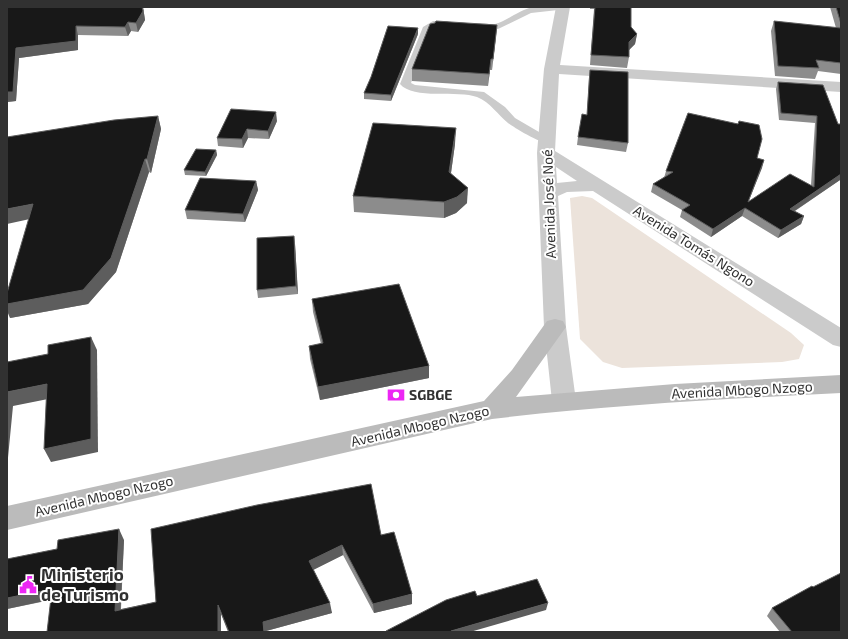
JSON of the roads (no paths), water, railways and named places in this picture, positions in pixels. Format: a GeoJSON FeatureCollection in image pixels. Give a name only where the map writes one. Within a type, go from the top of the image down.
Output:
{"type":"FeatureCollection","features":[{"type":"Feature","properties":{"kind":"main road"},"geometry":{"type":"LineString","coordinates":[[492,409],[520,376],[555,327]]}},
{"type":"Feature","properties":{"kind":"main road","name":"Avenida Mbogo Nzogo"},"geometry":{"type":"LineString","coordinates":[[7,518],[492,409],[564,401],[675,392],[841,384]]}},
{"type":"Feature","properties":{"kind":"street","name":"Avenida José Noé"},"geometry":{"type":"LineString","coordinates":[[563,7],[552,69],[547,147],[555,327],[564,401]]}},
{"type":"Feature","properties":{"kind":"street"},"geometry":{"type":"LineString","coordinates":[[552,69],[841,87]]}},
{"type":"Feature","properties":{"kind":"street","name":"Avenida Tomás Ngono"},"geometry":{"type":"LineString","coordinates":[[547,147],[596,185],[841,339]]}},
{"type":"Feature","properties":{"kind":"street"},"geometry":{"type":"LineString","coordinates":[[548,194],[564,187],[596,185]]}},
{"type":"Feature","properties":{"kind":"lane"},"geometry":{"type":"LineString","coordinates":[[472,26],[498,28],[521,14],[535,10],[558,7]]}},
{"type":"Feature","properties":{"kind":"lane"},"geometry":{"type":"LineString","coordinates":[[458,24],[441,24],[428,27],[405,84],[413,88],[480,94],[501,109],[516,124],[547,147]]}},
{"type":"Feature","properties":{"kind":"place","name":"SGBGE"},"geometry":{"type":"Point","coordinates":[396,395]}},
{"type":"Feature","properties":{"kind":"place","name":"Ministerio de Turismo"},"geometry":{"type":"Point","coordinates":[28,585]}}]}
